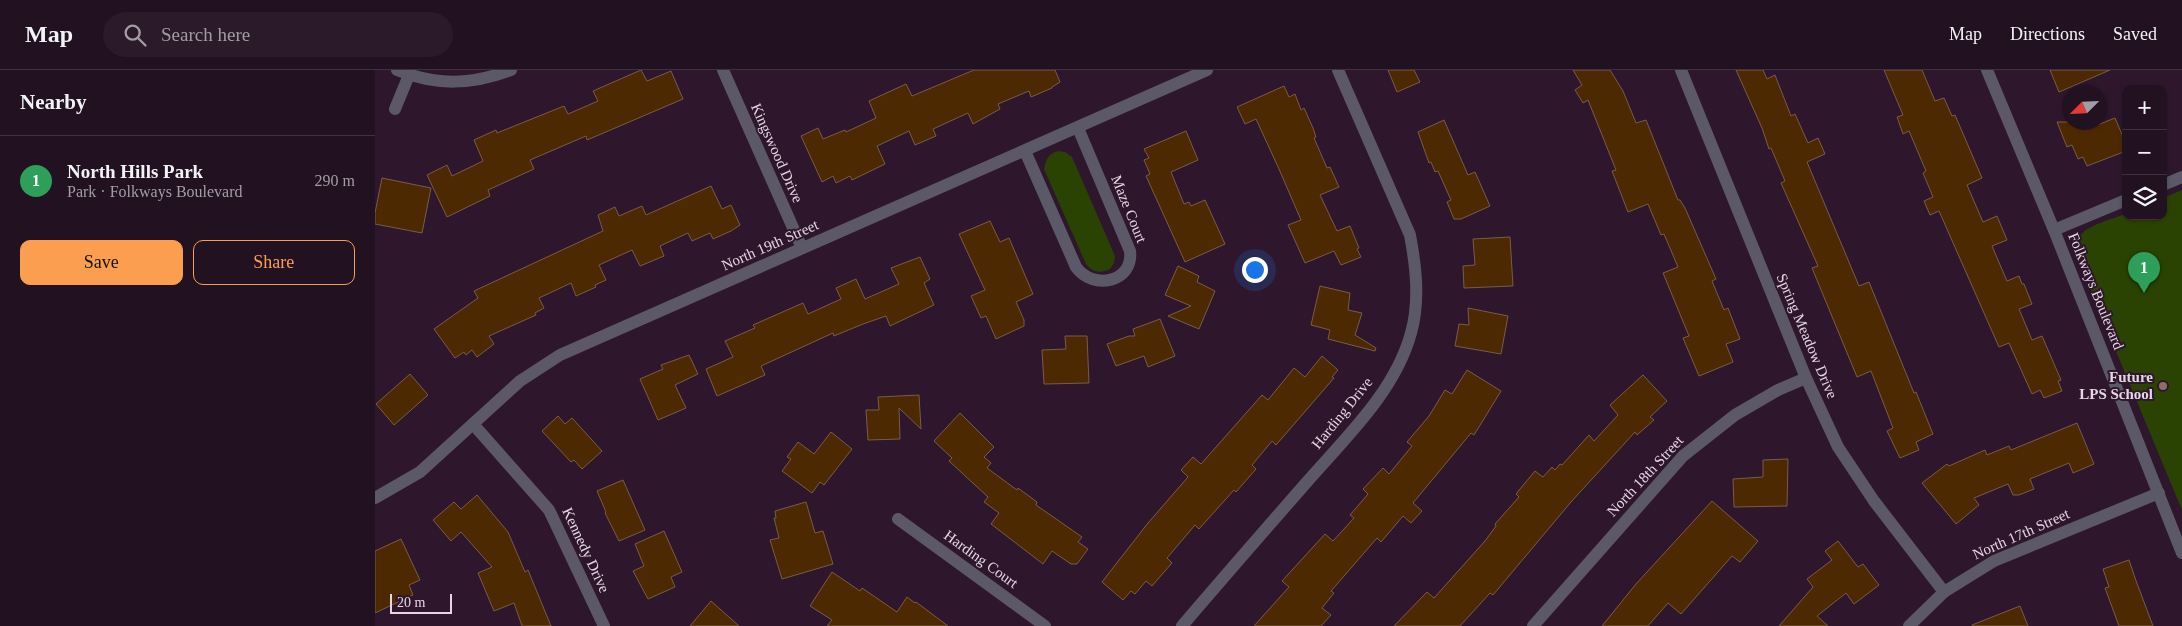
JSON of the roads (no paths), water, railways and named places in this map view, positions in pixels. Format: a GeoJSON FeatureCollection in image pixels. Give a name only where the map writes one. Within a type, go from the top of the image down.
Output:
{"type":"FeatureCollection","features":[{"type":"Feature","properties":{"kind":"street"},"geometry":{"type":"LineString","coordinates":[[395,109],[403,72],[429,80],[468,82],[511,70]]}},
{"type":"Feature","properties":{"kind":"street","name":"Kingswood Drive"},"geometry":{"type":"LineString","coordinates":[[723,70],[802,248]]}},
{"type":"Feature","properties":{"kind":"street","name":"North 19th Street"},"geometry":{"type":"LineString","coordinates":[[375,498],[420,472],[520,381],[560,355],[1207,70]]}},
{"type":"Feature","properties":{"kind":"street","name":"Harding Drive"},"geometry":{"type":"LineString","coordinates":[[1182,626],[1372,407],[1401,360],[1411,332],[1417,292],[1415,263],[1410,235],[1338,70]]}},
{"type":"Feature","properties":{"kind":"street","name":"Spring Meadow Drive"},"geometry":{"type":"LineString","coordinates":[[1681,70],[1806,378],[1838,447],[1854,474],[1944,592]]}},
{"type":"Feature","properties":{"kind":"street","name":"Folkways Boulevard"},"geometry":{"type":"LineString","coordinates":[[1987,70],[2054,230],[2182,553]]}},
{"type":"Feature","properties":{"kind":"street","name":"Maze Court"},"geometry":{"type":"LineString","coordinates":[[1025,151],[1076,267],[1083,276],[1093,281],[1103,282],[1112,279],[1129,264],[1130,251],[1078,128]]}},
{"type":"Feature","properties":{"kind":"street"},"geometry":{"type":"LineString","coordinates":[[2167,183],[2182,177]]}},
{"type":"Feature","properties":{"kind":"street"},"geometry":{"type":"LineString","coordinates":[[2054,230],[2122,202]]}},
{"type":"Feature","properties":{"kind":"street","name":"North 18th Street"},"geometry":{"type":"LineString","coordinates":[[1533,626],[1683,456],[1735,415],[1778,390],[1806,378]]}},
{"type":"Feature","properties":{"kind":"street","name":"Kennedy Drive"},"geometry":{"type":"LineString","coordinates":[[473,424],[549,510],[604,626]]}},
{"type":"Feature","properties":{"kind":"street","name":"North 17th Street"},"geometry":{"type":"LineString","coordinates":[[1909,626],[1944,592],[1994,561],[2159,493]]}},
{"type":"Feature","properties":{"kind":"street","name":"Harding Court"},"geometry":{"type":"LineString","coordinates":[[897,519],[1045,626]]}},
{"type":"Feature","properties":{"kind":"place","name":"North Hills Park"},"geometry":{"type":"Point","coordinates":[2144,293]}},
{"type":"Feature","properties":{"kind":"place","name":"Future LPS School"},"geometry":{"type":"Point","coordinates":[2163,386]}}]}
